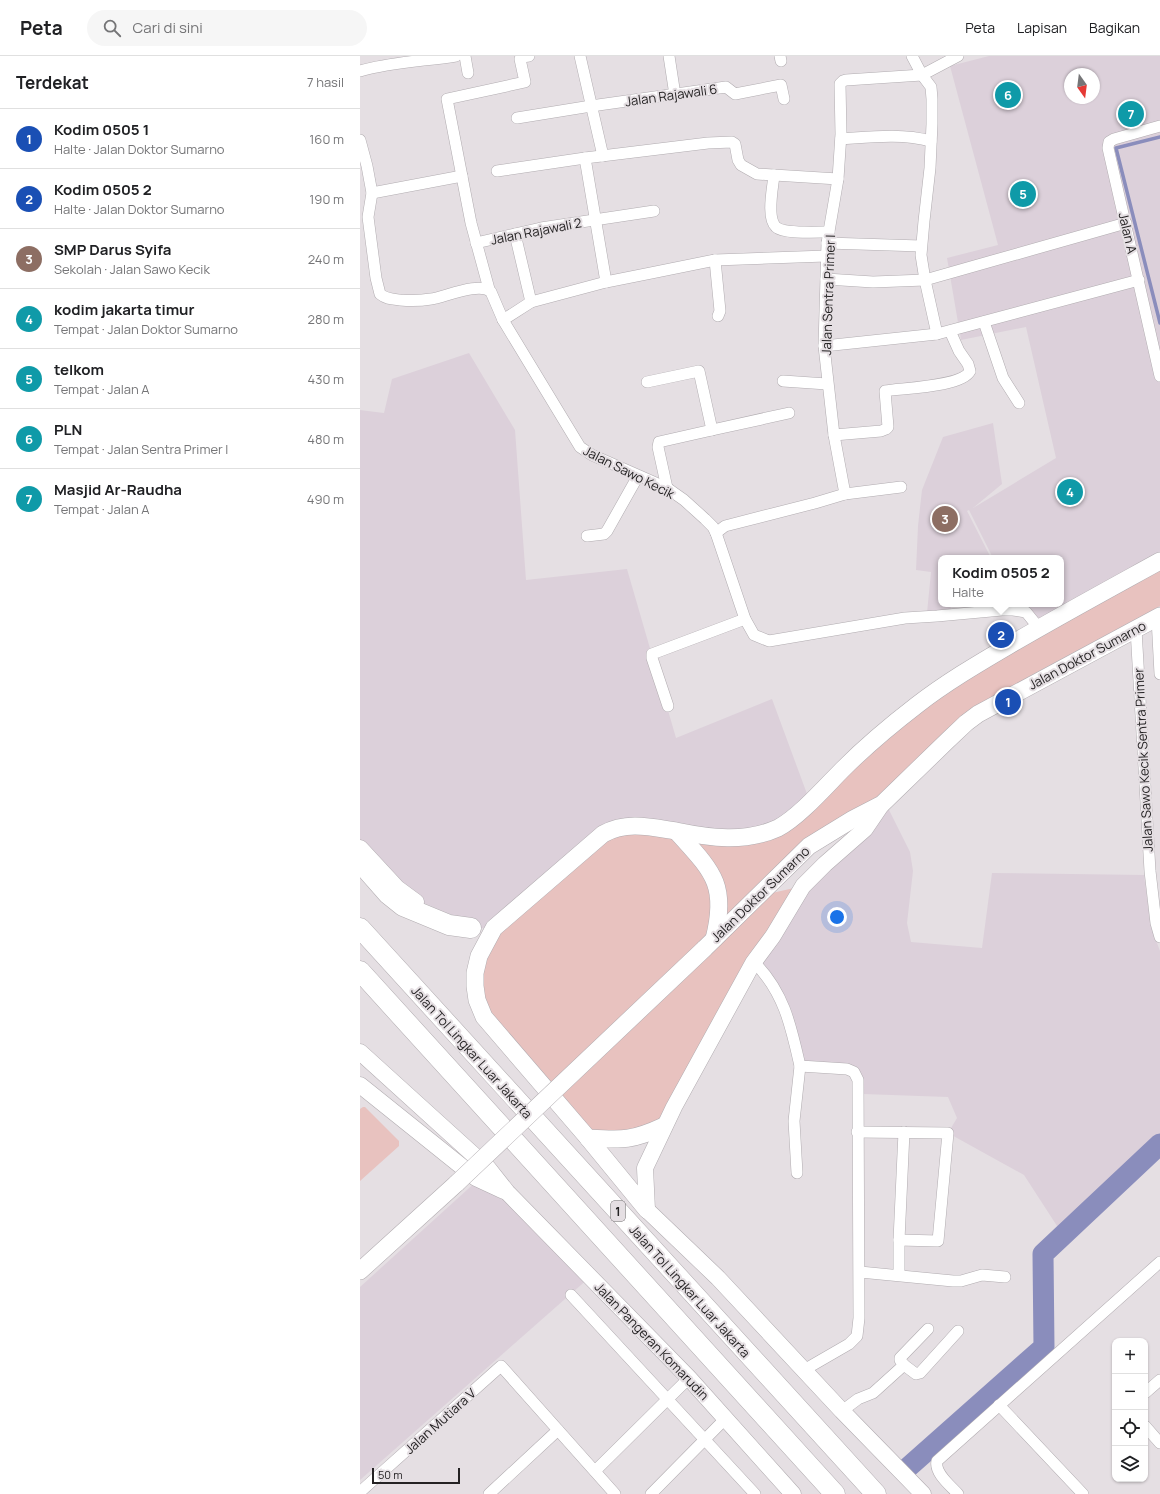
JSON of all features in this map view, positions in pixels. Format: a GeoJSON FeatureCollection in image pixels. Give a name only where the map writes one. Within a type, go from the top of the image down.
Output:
{"type":"FeatureCollection","features":[{"type":"Feature","properties":{"kind":"highway"},"geometry":{"type":"LineString","coordinates":[[360,862],[388,894],[402,906],[449,925],[471,928]]}},
{"type":"Feature","properties":{"kind":"highway","name":"Jalan Tol Lingkar Luar Jakarta"},"geometry":{"type":"LineString","coordinates":[[360,928],[876,1494]]}},
{"type":"Feature","properties":{"kind":"highway","name":"1"},"geometry":{"type":"LineString","coordinates":[[360,971],[835,1494]]}},
{"type":"Feature","properties":{"kind":"main road"},"geometry":{"type":"LineString","coordinates":[[647,1210],[588,1138],[497,1034],[484,1017],[480,1009],[474,986],[475,973],[479,956],[494,928],[605,833],[620,827],[633,825],[649,826],[677,832],[728,838],[760,834],[780,826],[804,808],[871,742],[917,705],[953,679],[1068,611],[1160,562]]}},
{"type":"Feature","properties":{"kind":"main road","name":"Jalan Doktor Sumarno"},"geometry":{"type":"LineString","coordinates":[[360,1271],[457,1182],[709,944],[809,846],[852,819],[882,804],[966,723],[978,714],[1158,617]]}},
{"type":"Feature","properties":{"kind":"main road"},"geometry":{"type":"LineString","coordinates":[[677,832],[705,862],[714,878],[720,904],[709,944]]}},
{"type":"Feature","properties":{"kind":"main road"},"geometry":{"type":"LineString","coordinates":[[588,1138],[613,1140],[633,1138],[646,1135],[664,1126]]}},
{"type":"Feature","properties":{"kind":"street"},"geometry":{"type":"LineString","coordinates":[[360,71],[377,66],[438,60],[456,56]]}},
{"type":"Feature","properties":{"kind":"street"},"geometry":{"type":"LineString","coordinates":[[465,56],[468,74]]}},
{"type":"Feature","properties":{"kind":"street","name":"Jalan Sawo Kecik"},"geometry":{"type":"LineString","coordinates":[[529,56],[522,57],[520,59],[525,82],[447,99],[476,243],[489,289],[503,320],[580,447],[592,455],[667,488],[705,518],[716,532],[745,619],[754,635],[769,641],[906,618],[1002,610],[1026,612],[1039,628]]}},
{"type":"Feature","properties":{"kind":"street"},"geometry":{"type":"LineString","coordinates":[[580,56],[604,156]]}},
{"type":"Feature","properties":{"kind":"street"},"geometry":{"type":"LineString","coordinates":[[669,56],[675,95]]}},
{"type":"Feature","properties":{"kind":"street"},"geometry":{"type":"LineString","coordinates":[[912,56],[922,75],[931,87],[933,110],[930,168],[921,246],[925,280],[937,334]]}},
{"type":"Feature","properties":{"kind":"street","name":"Jalan Sentra Primer I"},"geometry":{"type":"LineString","coordinates":[[845,494],[834,435],[824,346],[826,256],[838,179],[841,139],[839,87],[841,82],[846,80],[922,75],[958,56]]}},
{"type":"Feature","properties":{"kind":"street","name":"Jalan Rajawali 6"},"geometry":{"type":"LineString","coordinates":[[518,118],[726,87],[735,94],[781,85],[784,99]]}},
{"type":"Feature","properties":{"kind":"street","name":"Jalan A"},"geometry":{"type":"LineString","coordinates":[[1160,126],[1114,139],[1109,142],[1108,148],[1160,376]]}},
{"type":"Feature","properties":{"kind":"street"},"geometry":{"type":"LineString","coordinates":[[841,139],[906,136],[931,141]]}},
{"type":"Feature","properties":{"kind":"street"},"geometry":{"type":"LineString","coordinates":[[360,140],[372,193],[364,217],[380,294],[386,298],[416,301],[433,299],[478,288],[489,289]]}},
{"type":"Feature","properties":{"kind":"street"},"geometry":{"type":"LineString","coordinates":[[497,171],[585,158],[708,143],[732,142],[735,144],[739,162],[744,168],[757,174],[838,179]]}},
{"type":"Feature","properties":{"kind":"street"},"geometry":{"type":"LineString","coordinates":[[585,158],[606,282]]}},
{"type":"Feature","properties":{"kind":"street"},"geometry":{"type":"LineString","coordinates":[[774,175],[771,216],[777,227],[828,237],[921,246]]}},
{"type":"Feature","properties":{"kind":"street"},"geometry":{"type":"LineString","coordinates":[[372,193],[462,176]]}},
{"type":"Feature","properties":{"kind":"street","name":"Jalan Rajawali 2"},"geometry":{"type":"LineString","coordinates":[[476,243],[515,234],[654,211]]}},
{"type":"Feature","properties":{"kind":"street"},"geometry":{"type":"LineString","coordinates":[[826,279],[873,282],[925,280],[1126,223]]}},
{"type":"Feature","properties":{"kind":"street"},"geometry":{"type":"LineString","coordinates":[[515,234],[531,302]]}},
{"type":"Feature","properties":{"kind":"street"},"geometry":{"type":"LineString","coordinates":[[503,320],[531,302],[606,282],[715,260],[826,256]]}},
{"type":"Feature","properties":{"kind":"street"},"geometry":{"type":"LineString","coordinates":[[715,260],[720,311],[718,316]]}},
{"type":"Feature","properties":{"kind":"street"},"geometry":{"type":"LineString","coordinates":[[824,346],[937,334],[1139,280]]}},
{"type":"Feature","properties":{"kind":"street"},"geometry":{"type":"LineString","coordinates":[[984,322],[1003,378],[1019,403]]}},
{"type":"Feature","properties":{"kind":"street"},"geometry":{"type":"LineString","coordinates":[[834,435],[881,431],[886,429],[888,427],[885,391],[933,386],[952,382],[968,374],[970,371],[968,364],[958,350],[950,331]]}},
{"type":"Feature","properties":{"kind":"street"},"geometry":{"type":"LineString","coordinates":[[647,382],[699,371],[712,430]]}},
{"type":"Feature","properties":{"kind":"street"},"geometry":{"type":"LineString","coordinates":[[783,381],[828,384]]}},
{"type":"Feature","properties":{"kind":"street"},"geometry":{"type":"LineString","coordinates":[[667,488],[658,447],[659,442],[789,413]]}},
{"type":"Feature","properties":{"kind":"street"},"geometry":{"type":"LineString","coordinates":[[587,536],[601,535],[607,531],[638,476]]}},
{"type":"Feature","properties":{"kind":"street"},"geometry":{"type":"LineString","coordinates":[[716,532],[724,526],[845,494],[901,487]]}},
{"type":"Feature","properties":{"kind":"street","name":"Jalan Sawo Kecik Sentra Primer"},"geometry":{"type":"LineString","coordinates":[[1158,617],[1160,674]]}},
{"type":"Feature","properties":{"kind":"street"},"geometry":{"type":"LineString","coordinates":[[668,706],[652,654],[745,619]]}},
{"type":"Feature","properties":{"kind":"street","name":"Jalan Sawo Kecik Sentra Primer"},"geometry":{"type":"LineString","coordinates":[[1136,629],[1150,872],[1156,923],[1160,937]]}},
{"type":"Feature","properties":{"kind":"street"},"geometry":{"type":"LineString","coordinates":[[882,804],[865,829],[824,864],[802,886],[773,936],[754,962],[664,1126],[645,1168],[647,1210],[718,1278],[842,1411],[923,1494]]}},
{"type":"Feature","properties":{"kind":"street"},"geometry":{"type":"LineString","coordinates":[[360,848],[405,896],[426,907],[464,920],[471,928],[494,928]]}},
{"type":"Feature","properties":{"kind":"street"},"geometry":{"type":"LineString","coordinates":[[754,962],[760,968],[782,1002],[789,1020],[800,1066],[794,1122],[797,1173]]}},
{"type":"Feature","properties":{"kind":"street","name":"Jalan Pangeran Komarudin"},"geometry":{"type":"LineString","coordinates":[[362,1058],[488,1168],[507,1192],[689,1378],[793,1494]]}},
{"type":"Feature","properties":{"kind":"street"},"geometry":{"type":"LineString","coordinates":[[800,1066],[846,1068],[854,1072],[858,1080],[857,1132],[860,1272],[859,1328],[856,1338],[849,1344],[804,1370]]}},
{"type":"Feature","properties":{"kind":"street","name":"Jalan Pangeran Komarudin"},"geometry":{"type":"LineString","coordinates":[[360,1085],[476,1178],[507,1192]]}},
{"type":"Feature","properties":{"kind":"street"},"geometry":{"type":"LineString","coordinates":[[857,1132],[948,1133],[938,1241],[899,1240]]}},
{"type":"Feature","properties":{"kind":"street"},"geometry":{"type":"LineString","coordinates":[[899,1275],[899,1240],[904,1132]]}},
{"type":"Feature","properties":{"kind":"street"},"geometry":{"type":"LineString","coordinates":[[958,1494],[939,1472],[936,1467],[937,1461],[1160,1262]]}},
{"type":"Feature","properties":{"kind":"street"},"geometry":{"type":"LineString","coordinates":[[860,1272],[953,1281],[961,1281],[982,1275],[1005,1277]]}},
{"type":"Feature","properties":{"kind":"street"},"geometry":{"type":"LineString","coordinates":[[571,1295],[755,1494]]}},
{"type":"Feature","properties":{"kind":"street"},"geometry":{"type":"LineString","coordinates":[[928,1329],[900,1358],[904,1365],[916,1374],[920,1373],[958,1331]]}},
{"type":"Feature","properties":{"kind":"street"},"geometry":{"type":"LineString","coordinates":[[842,1411],[858,1399],[873,1393],[904,1365]]}},
{"type":"Feature","properties":{"kind":"street","name":"Jalan Mutiara V"},"geometry":{"type":"LineString","coordinates":[[360,1492],[501,1366],[558,1430]]}},
{"type":"Feature","properties":{"kind":"street"},"geometry":{"type":"LineString","coordinates":[[595,1471],[689,1378]]}},
{"type":"Feature","properties":{"kind":"street"},"geometry":{"type":"LineString","coordinates":[[1148,1390],[1160,1380]]}},
{"type":"Feature","properties":{"kind":"street"},"geometry":{"type":"LineString","coordinates":[[999,1405],[1083,1494]]}},
{"type":"Feature","properties":{"kind":"street"},"geometry":{"type":"LineString","coordinates":[[651,1494],[725,1419]]}},
{"type":"Feature","properties":{"kind":"street"},"geometry":{"type":"LineString","coordinates":[[1148,1429],[1160,1443]]}},
{"type":"Feature","properties":{"kind":"street"},"geometry":{"type":"LineString","coordinates":[[489,1494],[558,1430],[613,1493]]}},
{"type":"Feature","properties":{"kind":"shaded area"},"geometry":{"type":"Polygon","coordinates":[[[989,56],[1160,56],[1160,619],[1055,673],[1018,607],[1064,607],[1064,555],[992,555],[969,510],[967,511],[989,555],[938,555],[938,607],[951,607],[950,615],[927,613],[931,572],[916,570],[918,526],[922,490],[943,437],[993,423],[1002,484],[973,508],[1056,458],[1026,327],[961,340],[947,258],[998,245],[950,66],[989,56]]]}},
{"type":"Feature","properties":{"kind":"shaded area"},"geometry":{"type":"Polygon","coordinates":[[[469,353],[515,430],[526,580],[627,569],[676,738],[772,699],[810,802],[780,826],[495,928],[471,928],[464,920],[405,895],[360,848],[360,410],[384,413],[392,379],[469,353]]]}},
{"type":"Feature","properties":{"kind":"shaded area"},"geometry":{"type":"Polygon","coordinates":[[[1160,562],[1160,606],[1028,677],[759,896],[803,886],[664,1126],[588,1138],[477,1000],[484,946],[613,829],[764,833],[932,694],[1160,562]]]}},
{"type":"Feature","properties":{"kind":"shaded area"},"geometry":{"type":"Polygon","coordinates":[[[885,802],[910,852],[913,871],[907,923],[911,942],[982,948],[992,873],[1144,875],[1151,927],[1160,951],[1160,1135],[1059,1229],[1024,1175],[948,1133],[957,1118],[948,1097],[863,1094],[857,1076],[800,1066],[789,1020],[754,962],[803,886],[885,802]]]}},
{"type":"Feature","properties":{"kind":"shaded area"},"geometry":{"type":"Polygon","coordinates":[[[365,1107],[399,1141],[399,1146],[360,1181],[360,1109],[365,1107]]]}},
{"type":"Feature","properties":{"kind":"shaded area"},"geometry":{"type":"Polygon","coordinates":[[[479,1179],[507,1192],[590,1277],[360,1480],[360,1287],[479,1179]]]}},
{"type":"Feature","properties":{"kind":"waterway"},"geometry":{"type":"LineString","coordinates":[[1160,137],[1116,148],[1160,323]]}},
{"type":"Feature","properties":{"kind":"waterway"},"geometry":{"type":"LineString","coordinates":[[904,1471],[1044,1347],[1043,1254],[1160,1144]]}},
{"type":"Feature","properties":{"kind":"place","name":"PLN"},"geometry":{"type":"Point","coordinates":[1008,95]}},
{"type":"Feature","properties":{"kind":"place","name":"Masjid Ar-Raudha"},"geometry":{"type":"Point","coordinates":[1131,114]}},
{"type":"Feature","properties":{"kind":"place","name":"telkom"},"geometry":{"type":"Point","coordinates":[1023,194]}},
{"type":"Feature","properties":{"kind":"place","name":"kodim jakarta timur"},"geometry":{"type":"Point","coordinates":[1070,492]}},
{"type":"Feature","properties":{"kind":"place","name":"SMP Darus Syifa"},"geometry":{"type":"Point","coordinates":[945,519]}},
{"type":"Feature","properties":{"kind":"place","name":"Kodim 0505 2"},"geometry":{"type":"Point","coordinates":[1001,635]}},
{"type":"Feature","properties":{"kind":"place","name":"Kodim 0505 1"},"geometry":{"type":"Point","coordinates":[1008,702]}}]}
